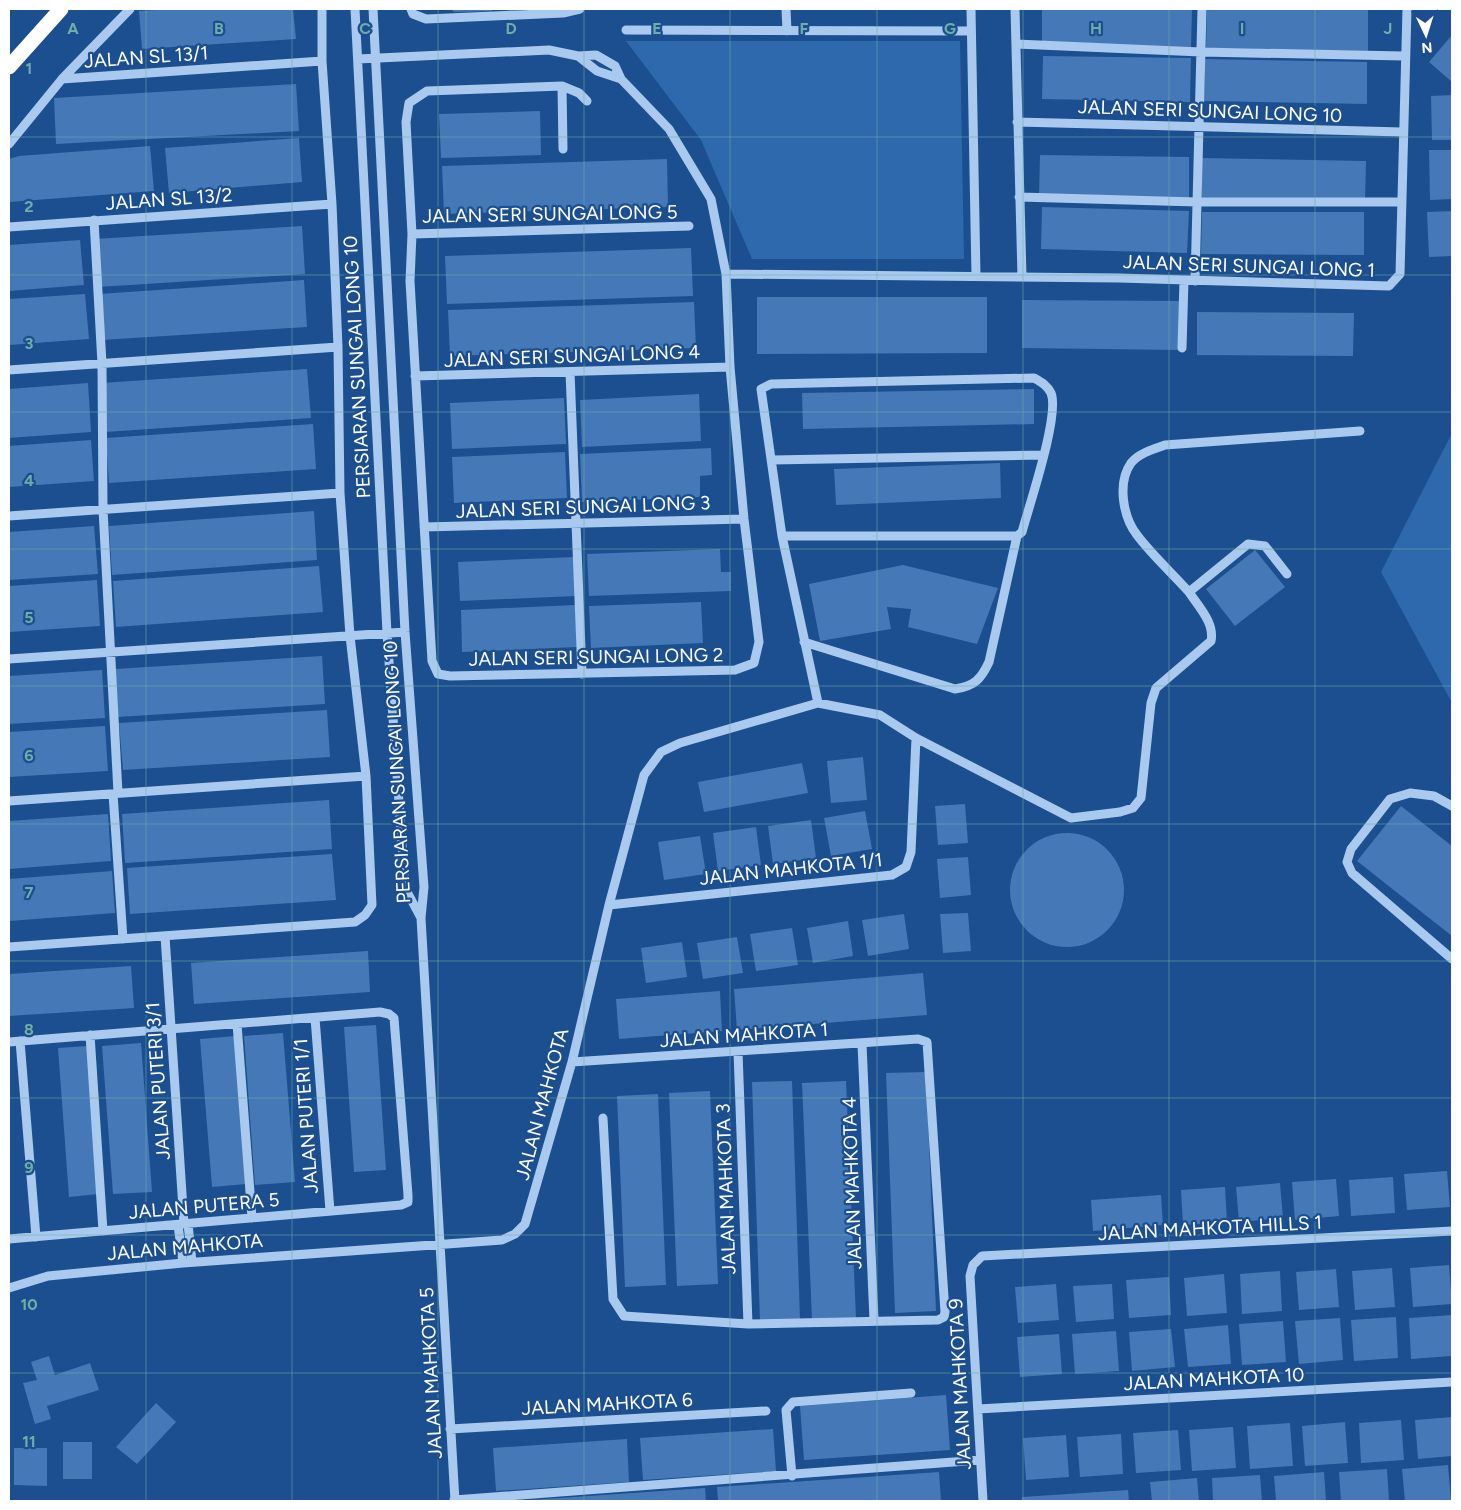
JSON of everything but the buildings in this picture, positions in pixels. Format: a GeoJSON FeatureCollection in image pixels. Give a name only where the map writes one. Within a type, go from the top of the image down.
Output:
{"type":"FeatureCollection","features":[{"type":"Feature","properties":{"kind":"highway"},"geometry":{"type":"LineString","coordinates":[[9,67],[61,9]]}},
{"type":"Feature","properties":{"kind":"street"},"geometry":{"type":"LineString","coordinates":[[9,144],[62,79],[130,9]]}},
{"type":"Feature","properties":{"kind":"street"},"geometry":{"type":"LineString","coordinates":[[9,947],[355,922],[365,915],[372,905],[366,776],[350,636],[340,493],[338,347],[332,204],[322,61],[322,9]]}},
{"type":"Feature","properties":{"kind":"street","name":"PERSIARAN SUNGAI LONG 10"},"geometry":{"type":"LineString","coordinates":[[355,9],[386,633],[405,888],[421,918]]}},
{"type":"Feature","properties":{"kind":"street","name":"PERSIARAN SUNGAI LONG 10"},"geometry":{"type":"LineString","coordinates":[[373,9],[405,632],[424,887],[421,918]]}},
{"type":"Feature","properties":{"kind":"street"},"geometry":{"type":"LineString","coordinates":[[411,9],[413,14],[426,19],[563,13],[580,9]]}},
{"type":"Feature","properties":{"kind":"street"},"geometry":{"type":"LineString","coordinates":[[786,9],[787,30]]}},
{"type":"Feature","properties":{"kind":"street"},"geometry":{"type":"LineString","coordinates":[[971,9],[976,276]]}},
{"type":"Feature","properties":{"kind":"street"},"geometry":{"type":"LineString","coordinates":[[1015,9],[1022,277]]}},
{"type":"Feature","properties":{"kind":"street"},"geometry":{"type":"LineString","coordinates":[[1195,281],[1202,9]]}},
{"type":"Feature","properties":{"kind":"street","name":"JALAN SERI SUNGAI LONG 1"},"geometry":{"type":"LineString","coordinates":[[726,274],[976,276],[1389,286],[1400,274],[1404,56],[1407,9]]}},
{"type":"Feature","properties":{"kind":"street"},"geometry":{"type":"LineString","coordinates":[[626,30],[971,31]]}},
{"type":"Feature","properties":{"kind":"street"},"geometry":{"type":"LineString","coordinates":[[1016,44],[1201,52],[1404,56]]}},
{"type":"Feature","properties":{"kind":"street"},"geometry":{"type":"LineString","coordinates":[[358,59],[549,50],[578,56],[596,55],[615,66],[621,79],[669,129],[711,199],[726,274],[730,367],[744,519]]}},
{"type":"Feature","properties":{"kind":"street"},"geometry":{"type":"LineString","coordinates":[[578,56],[597,71],[621,79]]}},
{"type":"Feature","properties":{"kind":"street","name":"JALAN SL 13/1"},"geometry":{"type":"LineString","coordinates":[[62,79],[322,61]]}},
{"type":"Feature","properties":{"kind":"street"},"geometry":{"type":"LineString","coordinates":[[562,86],[563,149]]}},
{"type":"Feature","properties":{"kind":"street"},"geometry":{"type":"LineString","coordinates":[[424,527],[410,281],[412,234],[406,122],[409,103],[427,91],[562,86],[579,93],[587,101]]}},
{"type":"Feature","properties":{"kind":"street","name":"JALAN SERI SUNGAI LONG 10"},"geometry":{"type":"LineString","coordinates":[[1017,122],[1402,132]]}},
{"type":"Feature","properties":{"kind":"street"},"geometry":{"type":"LineString","coordinates":[[1019,197],[1197,202],[1401,202]]}},
{"type":"Feature","properties":{"kind":"street","name":"JALAN SL 13/2"},"geometry":{"type":"LineString","coordinates":[[9,227],[332,204]]}},
{"type":"Feature","properties":{"kind":"street"},"geometry":{"type":"LineString","coordinates":[[94,220],[102,364],[103,509],[123,939]]}},
{"type":"Feature","properties":{"kind":"street","name":"JALAN SERI SUNGAI LONG 5"},"geometry":{"type":"LineString","coordinates":[[412,234],[689,226]]}},
{"type":"Feature","properties":{"kind":"street"},"geometry":{"type":"LineString","coordinates":[[1182,348],[1184,280]]}},
{"type":"Feature","properties":{"kind":"street"},"geometry":{"type":"LineString","coordinates":[[9,370],[338,347]]}},
{"type":"Feature","properties":{"kind":"street","name":"JALAN SERI SUNGAI LONG 4"},"geometry":{"type":"LineString","coordinates":[[415,376],[730,367]]}},
{"type":"Feature","properties":{"kind":"street"},"geometry":{"type":"LineString","coordinates":[[570,372],[582,674]]}},
{"type":"Feature","properties":{"kind":"street"},"geometry":{"type":"LineString","coordinates":[[782,536],[1017,536],[1022,532],[1043,455],[1051,420],[1052,394],[1046,385],[1034,378],[772,384],[761,389],[782,536],[818,703]]}},
{"type":"Feature","properties":{"kind":"street"},"geometry":{"type":"LineString","coordinates":[[1287,574],[1264,546],[1248,544],[1189,592],[1136,534],[1125,508],[1123,485],[1132,463],[1147,451],[1165,445],[1360,430]]}},
{"type":"Feature","properties":{"kind":"street"},"geometry":{"type":"LineString","coordinates":[[772,460],[1043,455]]}},
{"type":"Feature","properties":{"kind":"street"},"geometry":{"type":"LineString","coordinates":[[9,516],[340,493]]}},
{"type":"Feature","properties":{"kind":"street","name":"JALAN SERI SUNGAI LONG 3"},"geometry":{"type":"LineString","coordinates":[[424,527],[744,519]]}},
{"type":"Feature","properties":{"kind":"street","name":"JALAN SERI SUNGAI LONG 2"},"geometry":{"type":"LineString","coordinates":[[424,527],[432,661],[438,674],[450,676],[582,674],[734,670],[754,663],[759,642],[744,519]]}},
{"type":"Feature","properties":{"kind":"street"},"geometry":{"type":"LineString","coordinates":[[804,642],[956,689],[971,687],[982,678],[989,662],[1017,536]]}},
{"type":"Feature","properties":{"kind":"street","name":"JALAN MAHKOTA"},"geometry":{"type":"LineString","coordinates":[[9,1288],[48,1276],[192,1262],[502,1240],[515,1234],[525,1224],[572,1062],[609,905],[644,775],[661,752],[680,743],[818,703],[880,715],[916,738],[1071,818],[1120,812],[1133,808],[1141,798],[1151,703],[1156,688],[1211,641],[1213,633],[1210,625],[1189,592]]}},
{"type":"Feature","properties":{"kind":"street"},"geometry":{"type":"LineString","coordinates":[[9,659],[405,632]]}},
{"type":"Feature","properties":{"kind":"street","name":"JALAN MAHKOTA 1/1"},"geometry":{"type":"LineString","coordinates":[[609,905],[892,875],[906,867],[911,852],[916,738]]}},
{"type":"Feature","properties":{"kind":"street"},"geometry":{"type":"LineString","coordinates":[[9,801],[366,776]]}},
{"type":"Feature","properties":{"kind":"street"},"geometry":{"type":"LineString","coordinates":[[1452,806],[1434,796],[1410,793],[1390,798],[1351,849],[1347,862],[1352,873],[1452,959]]}},
{"type":"Feature","properties":{"kind":"street","name":"JALAN MAHKOTA 5"},"geometry":{"type":"LineString","coordinates":[[421,918],[454,1500]]}},
{"type":"Feature","properties":{"kind":"street","name":"JALAN PUTERI 3/1"},"geometry":{"type":"LineString","coordinates":[[165,936],[183,1224],[182,1263]]}},
{"type":"Feature","properties":{"kind":"street","name":"JALAN PUTERA 5"},"geometry":{"type":"LineString","coordinates":[[9,1239],[330,1212],[401,1205],[408,1202],[394,1018],[389,1014],[380,1012],[315,1018]]}},
{"type":"Feature","properties":{"kind":"street"},"geometry":{"type":"LineString","coordinates":[[9,1042],[315,1018]]}},
{"type":"Feature","properties":{"kind":"street","name":"JALAN PUTERI 1/1"},"geometry":{"type":"LineString","coordinates":[[315,1018],[330,1212]]}},
{"type":"Feature","properties":{"kind":"street"},"geometry":{"type":"LineString","coordinates":[[237,1024],[252,1218]]}},
{"type":"Feature","properties":{"kind":"street"},"geometry":{"type":"LineString","coordinates":[[90,1035],[103,1231]]}},
{"type":"Feature","properties":{"kind":"street","name":"JALAN MAHKOTA 1"},"geometry":{"type":"LineString","coordinates":[[572,1062],[918,1039],[927,1042],[945,1312],[944,1317],[938,1320],[874,1320]]}},
{"type":"Feature","properties":{"kind":"street"},"geometry":{"type":"LineString","coordinates":[[20,1041],[36,1237]]}},
{"type":"Feature","properties":{"kind":"street","name":"JALAN MAHKOTA 4"},"geometry":{"type":"LineString","coordinates":[[862,1044],[874,1320]]}},
{"type":"Feature","properties":{"kind":"street","name":"JALAN MAHKOTA 3"},"geometry":{"type":"LineString","coordinates":[[738,1052],[748,1324]]}},
{"type":"Feature","properties":{"kind":"street"},"geometry":{"type":"LineString","coordinates":[[603,1118],[613,1299],[624,1316],[748,1324],[874,1320]]}},
{"type":"Feature","properties":{"kind":"street","name":"JALAN PUTERI 3/1"},"geometry":{"type":"LineString","coordinates":[[183,1224],[192,1262]]}},
{"type":"Feature","properties":{"kind":"street","name":"JALAN MAHKOTA HILLS 1"},"geometry":{"type":"LineString","coordinates":[[973,1265],[982,1256],[1452,1231]]}},
{"type":"Feature","properties":{"kind":"street","name":"JALAN MAHKOTA 9"},"geometry":{"type":"LineString","coordinates":[[973,1265],[970,1276],[982,1501]]}},
{"type":"Feature","properties":{"kind":"street","name":"JALAN MAHKOTA 10"},"geometry":{"type":"LineString","coordinates":[[978,1409],[1452,1382]]}},
{"type":"Feature","properties":{"kind":"street"},"geometry":{"type":"LineString","coordinates":[[792,1476],[786,1410],[788,1405],[793,1402],[912,1394]]}},
{"type":"Feature","properties":{"kind":"street","name":"JALAN MAHKOTA 6"},"geometry":{"type":"LineString","coordinates":[[450,1429],[766,1411]]}},
{"type":"Feature","properties":{"kind":"street"},"geometry":{"type":"LineString","coordinates":[[454,1500],[792,1476],[980,1460]]}},
{"type":"Feature","properties":{"kind":"shaded area"},"geometry":{"type":"Polygon","coordinates":[[[626,41],[960,41],[964,259],[752,259],[701,140],[626,41]]]}},
{"type":"Feature","properties":{"kind":"shaded area"},"geometry":{"type":"Polygon","coordinates":[[[1452,433],[1452,703],[1381,572],[1452,433]]]}}]}
